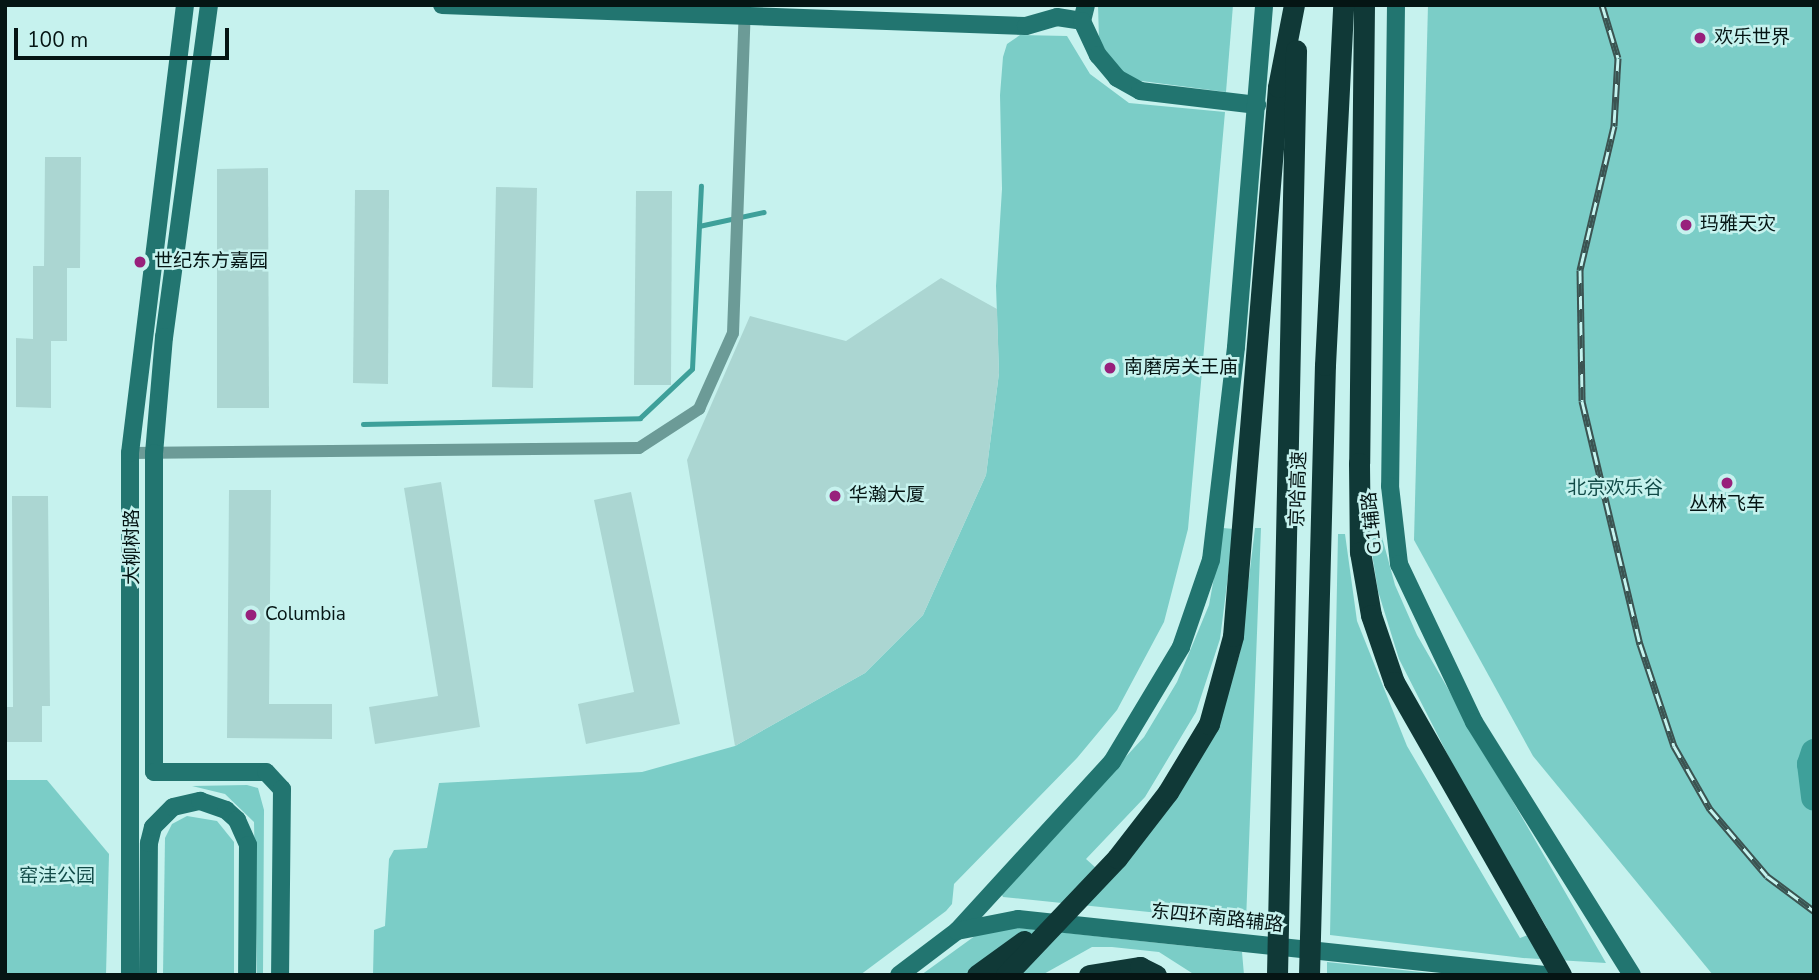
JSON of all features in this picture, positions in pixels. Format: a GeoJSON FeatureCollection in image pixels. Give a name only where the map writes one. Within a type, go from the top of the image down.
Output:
{"type":"FeatureCollection","features":[{"type":"Feature","properties":{"kind":"highway"},"geometry":{"type":"LineString","coordinates":[[1006,975],[1117,858],[1168,792],[1209,724],[1233,636],[1278,87],[1295,5]]}},
{"type":"Feature","properties":{"kind":"highway","name":"京哈高速"},"geometry":{"type":"LineString","coordinates":[[1277,970],[1295,5]]}},
{"type":"Feature","properties":{"kind":"highway","name":"京哈高速"},"geometry":{"type":"LineString","coordinates":[[1309,971],[1325,365],[1343,5]]}},
{"type":"Feature","properties":{"kind":"highway"},"geometry":{"type":"LineString","coordinates":[[1364,5],[1360,552],[1371,615],[1394,682],[1560,975]]}},
{"type":"Feature","properties":{"kind":"highway"},"geometry":{"type":"LineString","coordinates":[[977,975],[1066,911]]}},
{"type":"Feature","properties":{"kind":"highway"},"geometry":{"type":"LineString","coordinates":[[1089,975],[1140,967],[1156,975]]}},
{"type":"Feature","properties":{"kind":"street","name":"大柳树路"},"geometry":{"type":"LineString","coordinates":[[130,975],[130,453],[185,5]]}},
{"type":"Feature","properties":{"kind":"street","name":"大柳树路"},"geometry":{"type":"LineString","coordinates":[[155,772],[155,453],[164,337],[209,5]]}},
{"type":"Feature","properties":{"kind":"street"},"geometry":{"type":"LineString","coordinates":[[442,5],[745,10],[1026,26],[1057,11],[1084,13],[1111,71],[1140,91],[1257,104]]}},
{"type":"Feature","properties":{"kind":"street"},"geometry":{"type":"LineString","coordinates":[[957,931],[1112,762],[1181,647],[1211,560],[1257,104],[1264,5]]}},
{"type":"Feature","properties":{"kind":"street","name":"G1辅路"},"geometry":{"type":"LineString","coordinates":[[1396,5],[1390,486],[1399,564],[1474,722],[1632,975]]}},
{"type":"Feature","properties":{"kind":"street"},"geometry":{"type":"LineString","coordinates":[[130,453],[639,448],[699,409],[733,334],[745,10]]}},
{"type":"Feature","properties":{"kind":"street"},"geometry":{"type":"LineString","coordinates":[[132,773],[266,772],[282,789],[280,975]]}},
{"type":"Feature","properties":{"kind":"street"},"geometry":{"type":"LineString","coordinates":[[148,975],[149,843],[161,816],[173,807],[200,801],[226,810],[244,833],[249,857],[247,975]]}},
{"type":"Feature","properties":{"kind":"street","name":"东四环南路辅路"},"geometry":{"type":"LineString","coordinates":[[899,975],[957,931],[1018,919],[1545,975]]}},
{"type":"Feature","properties":{"kind":"green space"},"geometry":{"type":"Polygon","coordinates":[[[1098,5],[1233,5],[1226,92],[1134,80],[1118,70],[1099,40],[1098,5]]]}},
{"type":"Feature","properties":{"kind":"green space","name":"北京欢乐谷"},"geometry":{"type":"Polygon","coordinates":[[[1428,5],[1814,5],[1814,975],[1713,975],[1533,756],[1414,540],[1428,5]]]}},
{"type":"Feature","properties":{"kind":"green space"},"geometry":{"type":"Polygon","coordinates":[[[1020,35],[1067,36],[1090,74],[1129,103],[1225,112],[1188,529],[1164,622],[1117,710],[1077,758],[954,884],[952,904],[946,911],[860,975],[373,975],[374,930],[385,926],[389,859],[394,850],[427,848],[439,783],[642,772],[735,746],[865,673],[923,615],[986,475],[999,373],[996,286],[1002,189],[1000,95],[1003,57],[1007,44],[1020,35]]]}},
{"type":"Feature","properties":{"kind":"green space"},"geometry":{"type":"Polygon","coordinates":[[[1223,528],[1234,529],[1220,639],[1196,712],[1145,797],[1086,859],[1106,877],[1225,702],[1240,653],[1255,528],[1261,528],[1246,922],[1003,897],[1001,893],[1144,737],[1177,682],[1209,605],[1223,528]]]}},
{"type":"Feature","properties":{"kind":"green space"},"geometry":{"type":"Polygon","coordinates":[[[1338,534],[1345,534],[1357,621],[1407,746],[1520,938],[1547,928],[1459,777],[1399,659],[1378,591],[1369,535],[1382,537],[1395,585],[1417,635],[1606,963],[1523,958],[1330,935],[1338,534]]]}},
{"type":"Feature","properties":{"kind":"green space","name":"窑洼公园"},"geometry":{"type":"Polygon","coordinates":[[[5,780],[47,780],[109,854],[106,975],[5,975],[5,780]]]}},
{"type":"Feature","properties":{"kind":"green space"},"geometry":{"type":"Polygon","coordinates":[[[247,785],[258,788],[264,810],[263,975],[257,975],[254,822],[225,794],[192,786],[247,785]]]}},
{"type":"Feature","properties":{"kind":"green space"},"geometry":{"type":"Polygon","coordinates":[[[187,816],[217,821],[234,842],[234,975],[163,975],[165,838],[172,824],[187,816]]]}},
{"type":"Feature","properties":{"kind":"green space"},"geometry":{"type":"Polygon","coordinates":[[[1003,926],[1242,952],[1244,975],[1195,975],[1159,952],[1092,947],[1042,975],[921,975],[979,933],[1003,926]]]}},
{"type":"Feature","properties":{"kind":"green space"},"geometry":{"type":"Polygon","coordinates":[[[1327,962],[1449,975],[1327,975],[1327,962]]]}},
{"type":"Feature","properties":{"kind":"building"},"geometry":{"type":"Polygon","coordinates":[[[45,157],[81,157],[80,268],[67,268],[67,341],[51,341],[51,408],[16,407],[16,338],[33,339],[33,266],[44,266],[45,157]]]}},
{"type":"Feature","properties":{"kind":"building"},"geometry":{"type":"Polygon","coordinates":[[[268,168],[269,408],[217,408],[217,169],[268,168]]]}},
{"type":"Feature","properties":{"kind":"building"},"geometry":{"type":"Polygon","coordinates":[[[496,187],[537,188],[533,388],[492,387],[496,187]]]}},
{"type":"Feature","properties":{"kind":"building"},"geometry":{"type":"Polygon","coordinates":[[[355,190],[389,190],[388,384],[353,383],[355,190]]]}},
{"type":"Feature","properties":{"kind":"building"},"geometry":{"type":"Polygon","coordinates":[[[636,191],[672,191],[671,385],[634,385],[636,191]]]}},
{"type":"Feature","properties":{"kind":"building","name":"华瀚大厦"},"geometry":{"type":"Polygon","coordinates":[[[941,278],[997,309],[999,373],[986,475],[923,615],[865,673],[735,746],[687,460],[750,316],[846,341],[941,278]]]}},
{"type":"Feature","properties":{"kind":"building"},"geometry":{"type":"Polygon","coordinates":[[[441,482],[480,727],[375,744],[369,707],[438,696],[404,488],[441,482]]]}},
{"type":"Feature","properties":{"kind":"building"},"geometry":{"type":"Polygon","coordinates":[[[229,490],[271,490],[269,704],[332,704],[332,739],[227,738],[229,490]]]}},
{"type":"Feature","properties":{"kind":"building"},"geometry":{"type":"Polygon","coordinates":[[[631,492],[680,724],[586,744],[578,704],[634,692],[594,500],[631,492]]]}},
{"type":"Feature","properties":{"kind":"building"},"geometry":{"type":"Polygon","coordinates":[[[12,496],[48,496],[50,706],[42,706],[42,742],[5,742],[5,707],[13,707],[12,496]]]}},
{"type":"Feature","properties":{"kind":"waterway"},"geometry":{"type":"LineString","coordinates":[[363,424],[640,418],[692,369],[701,186]]}},
{"type":"Feature","properties":{"kind":"waterway"},"geometry":{"type":"LineString","coordinates":[[699,226],[764,212]]}},
{"type":"Feature","properties":{"kind":"waterway"},"geometry":{"type":"LineString","coordinates":[[1814,752],[1810,764],[1814,798]]}},
{"type":"Feature","properties":{"kind":"railway"},"geometry":{"type":"LineString","coordinates":[[1602,5],[1618,58],[1614,126],[1580,270],[1582,401],[1640,644],[1674,746],[1710,809],[1767,876],[1814,911]]}},
{"type":"Feature","properties":{"kind":"place","name":"欢乐世界"},"geometry":{"type":"Point","coordinates":[1700,38]}},
{"type":"Feature","properties":{"kind":"place","name":"玛雅天灾"},"geometry":{"type":"Point","coordinates":[1686,225]}},
{"type":"Feature","properties":{"kind":"place","name":"世纪东方嘉园"},"geometry":{"type":"Point","coordinates":[140,262]}},
{"type":"Feature","properties":{"kind":"place","name":"南磨房关王庙"},"geometry":{"type":"Point","coordinates":[1110,368]}},
{"type":"Feature","properties":{"kind":"place","name":"丛林飞车"},"geometry":{"type":"Point","coordinates":[1727,483]}},
{"type":"Feature","properties":{"kind":"place","name":"华瀚大厦"},"geometry":{"type":"Point","coordinates":[835,496]}},
{"type":"Feature","properties":{"kind":"place","name":"Columbia"},"geometry":{"type":"Point","coordinates":[251,615]}}]}
